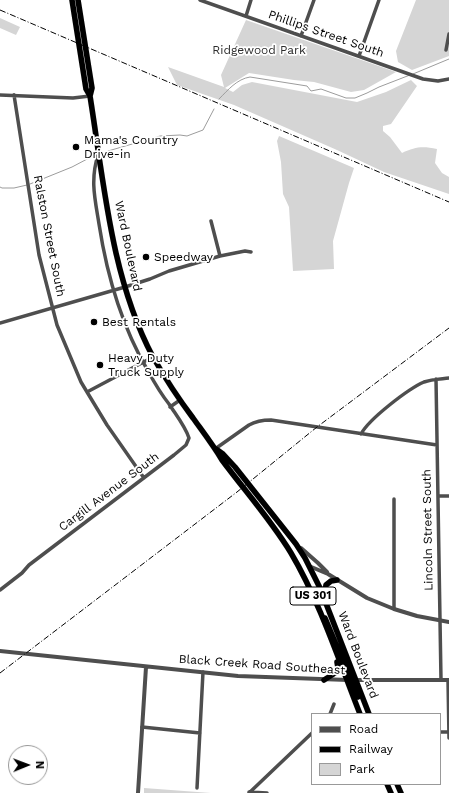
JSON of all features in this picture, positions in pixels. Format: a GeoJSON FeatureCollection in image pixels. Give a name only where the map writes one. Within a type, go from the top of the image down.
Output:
{"type":"FeatureCollection","features":[{"type":"Feature","properties":{"kind":"highway","name":"Ward Boulevard"},"geometry":{"type":"LineString","coordinates":[[72,0],[86,89],[90,96],[114,243],[125,287],[138,324],[153,357],[180,400],[222,460],[276,531],[294,558],[315,601],[335,650],[368,713]]}},
{"type":"Feature","properties":{"kind":"highway","name":"Ward Boulevard"},"geometry":{"type":"LineString","coordinates":[[78,0],[92,88],[90,96]]}},
{"type":"Feature","properties":{"kind":"highway","name":"Ward Boulevard"},"geometry":{"type":"LineString","coordinates":[[215,449],[223,454],[235,467],[296,544],[309,566],[324,598],[352,680],[360,713]]}},
{"type":"Feature","properties":{"kind":"highway"},"geometry":{"type":"LineString","coordinates":[[294,558],[309,566]]}},
{"type":"Feature","properties":{"kind":"highway"},"geometry":{"type":"LineString","coordinates":[[324,598],[326,585],[331,581],[337,580]]}},
{"type":"Feature","properties":{"kind":"highway"},"geometry":{"type":"LineString","coordinates":[[315,601],[329,624],[366,713]]}},
{"type":"Feature","properties":{"kind":"highway"},"geometry":{"type":"LineString","coordinates":[[324,680],[333,676],[337,671],[338,665],[334,656],[335,650]]}},
{"type":"Feature","properties":{"kind":"street","name":"Phillips Street South"},"geometry":{"type":"LineString","coordinates":[[200,0],[423,79],[431,81],[448,80]]}},
{"type":"Feature","properties":{"kind":"street"},"geometry":{"type":"LineString","coordinates":[[246,16],[251,0]]}},
{"type":"Feature","properties":{"kind":"street"},"geometry":{"type":"LineString","coordinates":[[301,36],[314,0]]}},
{"type":"Feature","properties":{"kind":"street"},"geometry":{"type":"LineString","coordinates":[[359,56],[379,0]]}},
{"type":"Feature","properties":{"kind":"street"},"geometry":{"type":"LineString","coordinates":[[446,50],[449,34]]}},
{"type":"Feature","properties":{"kind":"street"},"geometry":{"type":"LineString","coordinates":[[0,95],[73,98],[90,96]]}},
{"type":"Feature","properties":{"kind":"street","name":"Ralston Street South"},"geometry":{"type":"LineString","coordinates":[[14,95],[39,255],[57,325],[86,392],[144,478]]}},
{"type":"Feature","properties":{"kind":"street"},"geometry":{"type":"LineString","coordinates":[[99,152],[93,176],[93,191],[102,246],[113,291],[126,326],[143,362],[170,407],[180,400]]}},
{"type":"Feature","properties":{"kind":"street"},"geometry":{"type":"LineString","coordinates":[[211,221],[220,256]]}},
{"type":"Feature","properties":{"kind":"street"},"geometry":{"type":"LineString","coordinates":[[0,323],[150,280],[169,271],[220,256],[245,251],[252,252]]}},
{"type":"Feature","properties":{"kind":"street"},"geometry":{"type":"LineString","coordinates":[[86,392],[153,357]]}},
{"type":"Feature","properties":{"kind":"street"},"geometry":{"type":"LineString","coordinates":[[361,434],[369,423],[410,390],[426,381],[449,378]]}},
{"type":"Feature","properties":{"kind":"street","name":"Lincoln Street South"},"geometry":{"type":"LineString","coordinates":[[436,379],[441,680]]}},
{"type":"Feature","properties":{"kind":"street","name":"Cargill Avenue South"},"geometry":{"type":"LineString","coordinates":[[0,590],[30,565],[186,445],[189,438],[187,431],[170,407]]}},
{"type":"Feature","properties":{"kind":"street"},"geometry":{"type":"LineString","coordinates":[[215,449],[249,425],[262,420],[271,420],[437,445]]}},
{"type":"Feature","properties":{"kind":"street"},"geometry":{"type":"LineString","coordinates":[[438,496],[449,496]]}},
{"type":"Feature","properties":{"kind":"street"},"geometry":{"type":"LineString","coordinates":[[394,499],[394,609]]}},
{"type":"Feature","properties":{"kind":"street"},"geometry":{"type":"LineString","coordinates":[[296,544],[328,574]]}},
{"type":"Feature","properties":{"kind":"street"},"geometry":{"type":"LineString","coordinates":[[309,566],[328,574],[367,598],[394,609],[439,621],[449,622]]}},
{"type":"Feature","properties":{"kind":"street","name":"Black Creek Road Southeast"},"geometry":{"type":"LineString","coordinates":[[0,651],[238,676],[324,680],[449,680]]}},
{"type":"Feature","properties":{"kind":"street"},"geometry":{"type":"LineString","coordinates":[[138,793],[146,667]]}},
{"type":"Feature","properties":{"kind":"street"},"geometry":{"type":"LineString","coordinates":[[197,788],[203,672]]}},
{"type":"Feature","properties":{"kind":"street"},"geometry":{"type":"LineString","coordinates":[[449,680],[449,738]]}},
{"type":"Feature","properties":{"kind":"street"},"geometry":{"type":"LineString","coordinates":[[330,713],[334,704]]}},
{"type":"Feature","properties":{"kind":"street"},"geometry":{"type":"LineString","coordinates":[[142,727],[200,733]]}},
{"type":"Feature","properties":{"kind":"street"},"geometry":{"type":"LineString","coordinates":[[249,793],[311,734]]}},
{"type":"Feature","properties":{"kind":"street"},"geometry":{"type":"LineString","coordinates":[[249,793],[267,793]]}},
{"type":"Feature","properties":{"kind":"green space"},"geometry":{"type":"Polygon","coordinates":[[[416,0],[449,0],[449,56],[412,70],[398,62],[396,51],[416,0]]]}},
{"type":"Feature","properties":{"kind":"green space"},"geometry":{"type":"Polygon","coordinates":[[[0,18],[20,27],[16,35],[0,28],[0,18]]]}},
{"type":"Feature","properties":{"kind":"green space","name":"Ridgewood Park"},"geometry":{"type":"Polygon","coordinates":[[[246,20],[396,72],[364,90],[351,92],[314,82],[249,73],[225,88],[233,92],[242,85],[252,82],[357,102],[386,92],[411,80],[417,86],[391,124],[383,126],[383,131],[390,137],[402,153],[411,149],[419,148],[437,149],[435,163],[442,173],[449,177],[449,194],[384,172],[234,105],[177,85],[168,67],[224,87],[221,75],[246,20]]]}},
{"type":"Feature","properties":{"kind":"green space"},"geometry":{"type":"Polygon","coordinates":[[[279,136],[354,168],[333,241],[334,269],[293,271],[289,207],[283,194],[281,162],[277,141],[279,136]]]}},
{"type":"Feature","properties":{"kind":"green space"},"geometry":{"type":"Polygon","coordinates":[[[144,788],[211,793],[144,793],[144,788]]]}},
{"type":"Feature","properties":{"kind":"waterway"},"geometry":{"type":"LineString","coordinates":[[413,74],[449,59]]}},
{"type":"Feature","properties":{"kind":"waterway"},"geometry":{"type":"LineString","coordinates":[[219,99],[237,82],[250,77],[307,86],[311,91],[321,89],[346,98],[355,98],[410,75]]}},
{"type":"Feature","properties":{"kind":"waterway"},"geometry":{"type":"LineString","coordinates":[[108,151],[160,136],[187,136],[203,130],[214,109]]}},
{"type":"Feature","properties":{"kind":"waterway"},"geometry":{"type":"LineString","coordinates":[[30,184],[72,167],[91,157]]}},
{"type":"Feature","properties":{"kind":"waterway"},"geometry":{"type":"LineString","coordinates":[[0,187],[14,188],[27,185]]}},
{"type":"Feature","properties":{"kind":"railway"},"geometry":{"type":"LineString","coordinates":[[0,10],[449,202]]}},
{"type":"Feature","properties":{"kind":"railway"},"geometry":{"type":"LineString","coordinates":[[0,673],[237,492],[317,427],[449,328]]}},
{"type":"Feature","properties":{"kind":"place","name":"Mama's Country Drive-in"},"geometry":{"type":"Point","coordinates":[76,147]}},
{"type":"Feature","properties":{"kind":"place","name":"Speedway"},"geometry":{"type":"Point","coordinates":[146,257]}},
{"type":"Feature","properties":{"kind":"place","name":"Best Rentals"},"geometry":{"type":"Point","coordinates":[94,322]}},
{"type":"Feature","properties":{"kind":"place","name":"Heavy Duty Truck Supply"},"geometry":{"type":"Point","coordinates":[100,365]}}]}
